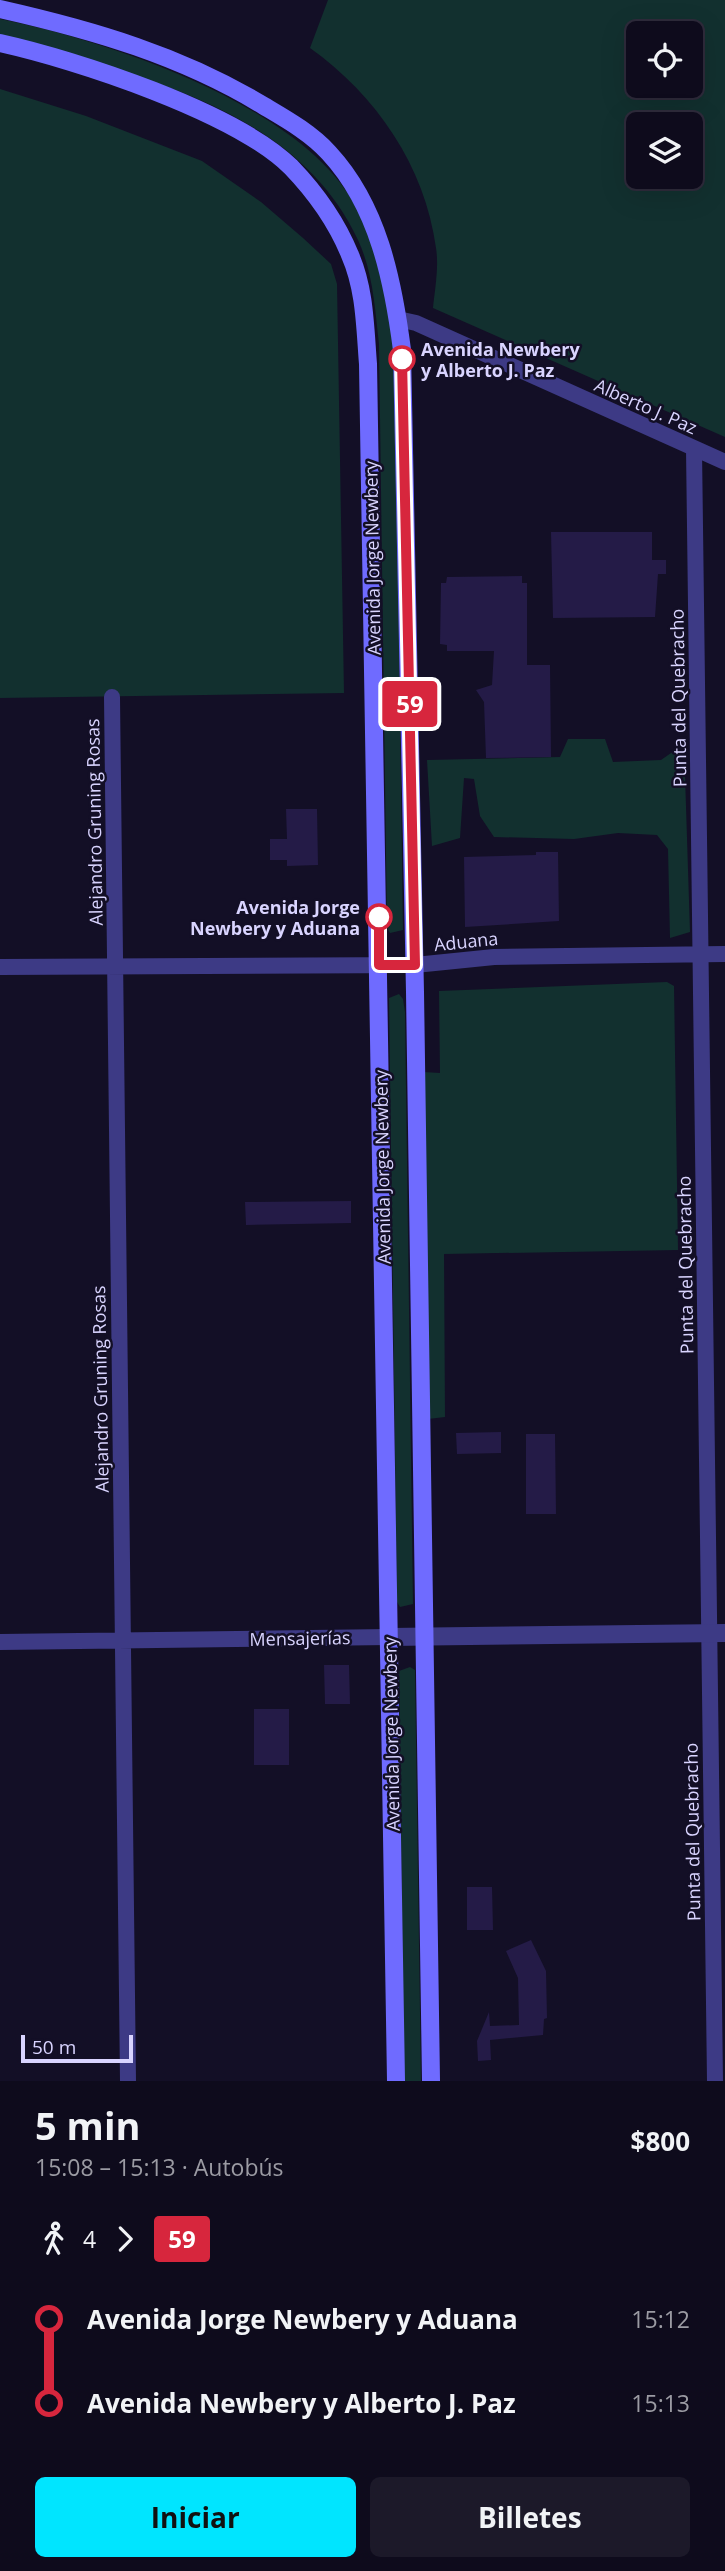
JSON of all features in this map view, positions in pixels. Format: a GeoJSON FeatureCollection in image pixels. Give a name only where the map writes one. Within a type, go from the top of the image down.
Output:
{"type":"FeatureCollection","features":[{"type":"Feature","properties":{"kind":"main road","name":"Avenida Jorge Newbery"},"geometry":{"type":"LineString","coordinates":[[0,9],[100,32],[209,75],[307,134],[329,152],[358,193],[386,256],[402,349],[415,965],[431,2081]]}},
{"type":"Feature","properties":{"kind":"main road","name":"Avenida Jorge Newbery"},"geometry":{"type":"LineString","coordinates":[[0,43],[94,70],[138,86],[206,114],[256,141],[290,166],[330,215],[350,255],[362,291],[368,364],[396,2081]]}},
{"type":"Feature","properties":{"kind":"street","name":"Alberto J. Paz"},"geometry":{"type":"LineString","coordinates":[[398,318],[416,323],[725,462]]}},
{"type":"Feature","properties":{"kind":"street","name":"Punta del Quebracho"},"geometry":{"type":"LineString","coordinates":[[695,449],[700,954],[717,1633],[715,2081]]}},
{"type":"Feature","properties":{"kind":"street","name":"Alejandro Gruning Rosas"},"geometry":{"type":"LineString","coordinates":[[111,696],[128,2081]]}},
{"type":"Feature","properties":{"kind":"street","name":"Aduana"},"geometry":{"type":"LineString","coordinates":[[0,967],[415,965],[494,957],[725,954]]}},
{"type":"Feature","properties":{"kind":"street","name":"Mensajerías"},"geometry":{"type":"LineString","coordinates":[[0,1642],[717,1633]]}},
{"type":"Feature","properties":{"kind":"green space"},"geometry":{"type":"Polygon","coordinates":[[[328,0],[725,0],[725,437],[433,308],[436,248],[421,189],[394,135],[376,110],[334,67],[310,48],[328,0]]]}},
{"type":"Feature","properties":{"kind":"green space"},"geometry":{"type":"Polygon","coordinates":[[[0,19],[94,43],[146,61],[199,83],[249,109],[294,139],[331,172],[357,209],[365,227],[382,282],[395,358],[403,930],[390,933],[387,928],[379,344],[370,278],[358,240],[330,194],[293,156],[251,126],[204,102],[154,82],[0,36],[0,19]]]}},
{"type":"Feature","properties":{"kind":"green space"},"geometry":{"type":"Polygon","coordinates":[[[0,89],[86,116],[202,161],[261,202],[331,264],[337,284],[344,693],[0,698],[0,89]]]}},
{"type":"Feature","properties":{"kind":"green space"},"geometry":{"type":"Polygon","coordinates":[[[568,739],[605,739],[613,762],[661,760],[684,744],[690,932],[670,938],[668,849],[657,835],[618,833],[574,839],[494,837],[480,816],[474,779],[464,778],[460,838],[432,846],[427,760],[560,757],[568,739]]]}},
{"type":"Feature","properties":{"kind":"green space"},"geometry":{"type":"Polygon","coordinates":[[[667,982],[674,986],[678,1250],[444,1254],[445,1417],[428,1419],[423,1072],[440,1073],[439,991],[667,982]]]}},
{"type":"Feature","properties":{"kind":"green space"},"geometry":{"type":"Polygon","coordinates":[[[399,994],[403,999],[405,1012],[413,1604],[400,1607],[397,1602],[389,998],[399,994]]]}},
{"type":"Feature","properties":{"kind":"green space"},"geometry":{"type":"Polygon","coordinates":[[[410,1667],[415,1670],[421,2081],[404,2081],[399,1671],[410,1667]]]}},
{"type":"Feature","properties":{"kind":"building"},"geometry":{"type":"Polygon","coordinates":[[[551,532],[652,532],[652,560],[666,560],[666,574],[658,574],[655,617],[553,618],[551,532]]]}},
{"type":"Feature","properties":{"kind":"building"},"geometry":{"type":"Polygon","coordinates":[[[522,576],[522,583],[527,583],[527,665],[550,665],[551,757],[486,758],[484,702],[476,690],[492,685],[494,651],[447,651],[447,645],[440,644],[441,583],[446,583],[447,577],[522,576]]]}},
{"type":"Feature","properties":{"kind":"building"},"geometry":{"type":"Polygon","coordinates":[[[286,809],[317,809],[318,865],[287,866],[287,860],[270,860],[270,839],[287,839],[286,809]]]}},
{"type":"Feature","properties":{"kind":"building"},"geometry":{"type":"Polygon","coordinates":[[[536,852],[558,852],[559,921],[465,927],[464,857],[536,855],[536,852]]]}},
{"type":"Feature","properties":{"kind":"building"},"geometry":{"type":"Polygon","coordinates":[[[351,1201],[351,1223],[246,1225],[245,1202],[351,1201]]]}},
{"type":"Feature","properties":{"kind":"building"},"geometry":{"type":"Polygon","coordinates":[[[501,1432],[501,1453],[457,1454],[456,1433],[501,1432]]]}},
{"type":"Feature","properties":{"kind":"building"},"geometry":{"type":"Polygon","coordinates":[[[526,1434],[555,1434],[556,1514],[526,1514],[526,1434]]]}},
{"type":"Feature","properties":{"kind":"building"},"geometry":{"type":"Polygon","coordinates":[[[324,1665],[349,1665],[350,1704],[325,1704],[324,1665]]]}},
{"type":"Feature","properties":{"kind":"building"},"geometry":{"type":"Polygon","coordinates":[[[254,1709],[289,1709],[289,1765],[254,1765],[254,1709]]]}},
{"type":"Feature","properties":{"kind":"building"},"geometry":{"type":"Polygon","coordinates":[[[467,1887],[492,1887],[493,1930],[467,1930],[467,1887]]]}},
{"type":"Feature","properties":{"kind":"building"},"geometry":{"type":"Polygon","coordinates":[[[531,1940],[546,1971],[547,2018],[544,2019],[543,2035],[490,2040],[491,2060],[478,2061],[477,2041],[489,2012],[490,2026],[519,2025],[518,1978],[506,1951],[531,1940]]]}},
{"type":"Feature","properties":{"kind":"bus line","name":"59"},"geometry":{"type":"LineString","coordinates":[[379,917],[379,965],[415,965],[402,359]]}},
{"type":"Feature","properties":{"kind":"place","name":"Avenida Newbery y Alberto J. Paz"},"geometry":{"type":"Point","coordinates":[402,359]}},
{"type":"Feature","properties":{"kind":"place","name":"Avenida Jorge Newbery y Aduana"},"geometry":{"type":"Point","coordinates":[379,917]}}]}
